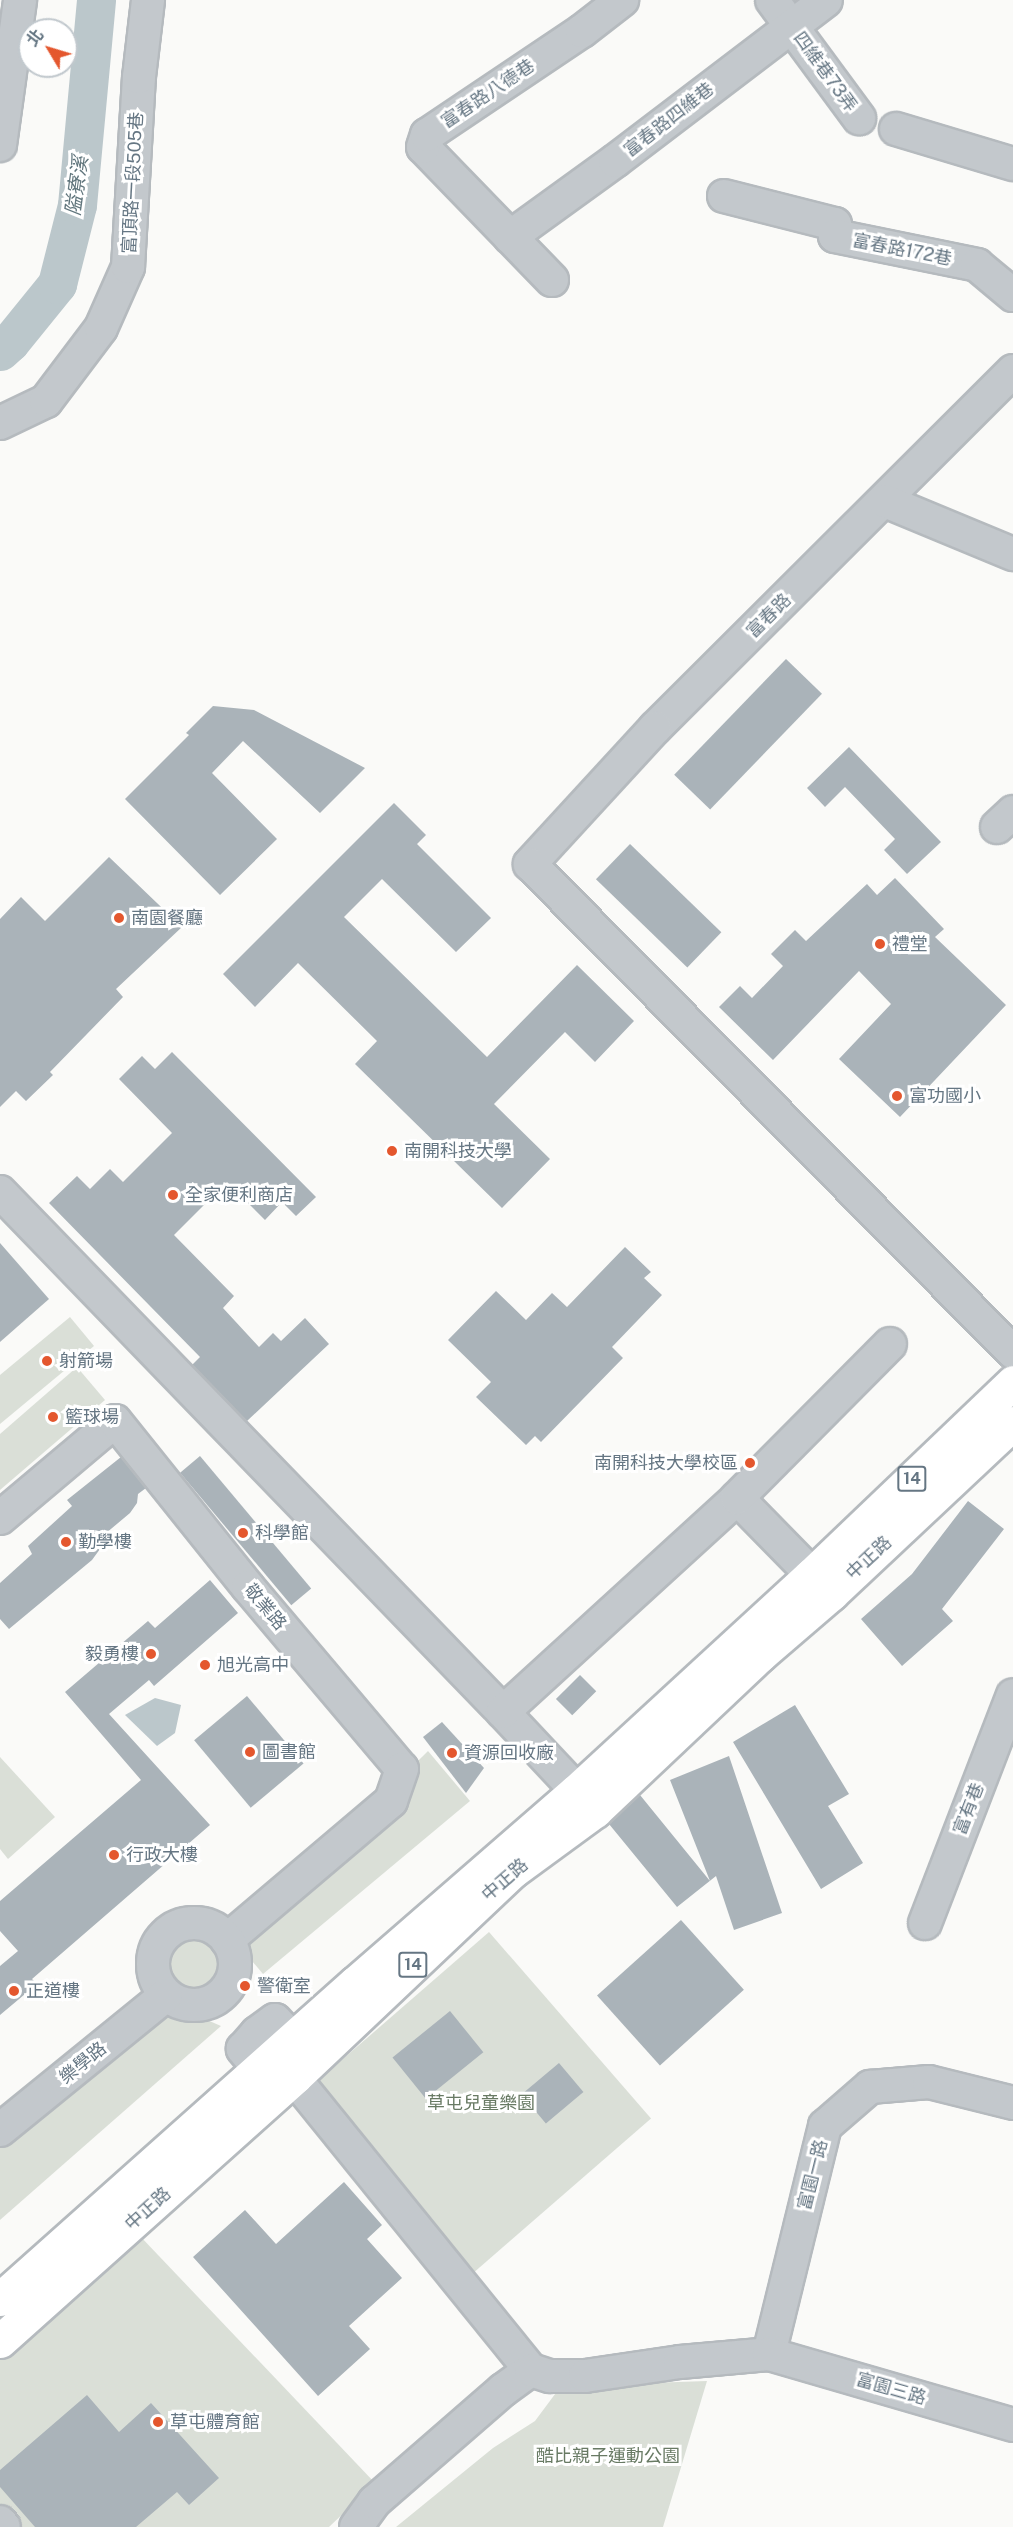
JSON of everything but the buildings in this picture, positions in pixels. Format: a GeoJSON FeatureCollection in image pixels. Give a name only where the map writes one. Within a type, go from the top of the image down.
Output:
{"type":"FeatureCollection","features":[{"type":"Feature","properties":{"kind":"main road","name":"中正路"},"geometry":{"type":"LineString","coordinates":[[0,2299],[276,2054],[586,1801],[760,1655],[821,1585],[1013,1382]]}},
{"type":"Feature","properties":{"kind":"main road","name":"中正路"},"geometry":{"type":"LineString","coordinates":[[821,1585],[1013,1423]]}},
{"type":"Feature","properties":{"kind":"main road","name":"中正路"},"geometry":{"type":"LineString","coordinates":[[0,2341],[276,2054]]}},
{"type":"Feature","properties":{"kind":"street"},"geometry":{"type":"LineString","coordinates":[[0,145],[20,0]]}},
{"type":"Feature","properties":{"kind":"street","name":"富頂路一段505巷"},"geometry":{"type":"LineString","coordinates":[[0,423],[46,401],[101,328],[128,267],[139,77],[148,0]]}},
{"type":"Feature","properties":{"kind":"street","name":"富春路八德巷"},"geometry":{"type":"LineString","coordinates":[[552,280],[423,147],[427,135],[582,31],[622,0]]}},
{"type":"Feature","properties":{"kind":"street","name":"四維巷73弄"},"geometry":{"type":"LineString","coordinates":[[772,0],[860,118]]}},
{"type":"Feature","properties":{"kind":"street","name":"富春路四維巷"},"geometry":{"type":"LineString","coordinates":[[510,237],[615,161],[826,0]]}},
{"type":"Feature","properties":{"kind":"street"},"geometry":{"type":"LineString","coordinates":[[896,129],[1013,164]]}},
{"type":"Feature","properties":{"kind":"street","name":"富春路172巷"},"geometry":{"type":"LineString","coordinates":[[724,196],[836,224],[835,236],[977,265],[1013,296]]}},
{"type":"Feature","properties":{"kind":"street","name":"富春路"},"geometry":{"type":"LineString","coordinates":[[1013,371],[655,728],[530,864],[1013,1352]]}},
{"type":"Feature","properties":{"kind":"street"},"geometry":{"type":"LineString","coordinates":[[885,501],[1013,554]]}},
{"type":"Feature","properties":{"kind":"street"},"geometry":{"type":"LineString","coordinates":[[0,1192],[503,1712],[586,1801]]}},
{"type":"Feature","properties":{"kind":"street"},"geometry":{"type":"LineString","coordinates":[[503,1712],[737,1498],[890,1344]]}},
{"type":"Feature","properties":{"kind":"street","name":"敬業路"},"geometry":{"type":"LineString","coordinates":[[0,1518],[115,1421],[248,1587],[402,1768],[391,1801],[227,1940]]}},
{"type":"Feature","properties":{"kind":"street"},"geometry":{"type":"LineString","coordinates":[[737,1498],[821,1585]]}},
{"type":"Feature","properties":{"kind":"street","name":"富有巷"},"geometry":{"type":"LineString","coordinates":[[924,1923],[1013,1695]]}},
{"type":"Feature","properties":{"kind":"street"},"geometry":{"type":"LineString","coordinates":[[204,1924],[217,1930],[227,1940],[233,1952],[235,1966],[232,1980],[223,1995],[202,2005],[189,2005],[166,1995],[156,1979],[153,1960],[157,1947],[165,1935],[177,1927],[204,1924]]}},
{"type":"Feature","properties":{"kind":"street","name":"樂學路"},"geometry":{"type":"LineString","coordinates":[[0,2130],[166,1995]]}},
{"type":"Feature","properties":{"kind":"street"},"geometry":{"type":"LineString","coordinates":[[223,1995],[276,2054],[531,2370],[550,2376],[585,2376],[680,2362],[769,2354]]}},
{"type":"Feature","properties":{"kind":"street","name":"富園一路"},"geometry":{"type":"LineString","coordinates":[[769,2354],[825,2126],[870,2086],[929,2082],[1013,2103]]}},
{"type":"Feature","properties":{"kind":"street","name":"富園三路"},"geometry":{"type":"LineString","coordinates":[[769,2354],[1013,2425]]}},
{"type":"Feature","properties":{"kind":"street"},"geometry":{"type":"LineString","coordinates":[[356,2527],[374,2502],[503,2390],[531,2370]]}},
{"type":"Feature","properties":{"kind":"street"},"geometry":{"type":"LineString","coordinates":[[0,2522],[4,2527]]}},
{"type":"Feature","properties":{"kind":"green space","name":"射箭場"},"geometry":{"type":"Polygon","coordinates":[[[70,1317],[94,1346],[0,1424],[0,1375],[70,1317]]]}},
{"type":"Feature","properties":{"kind":"green space","name":"籃球場"},"geometry":{"type":"Polygon","coordinates":[[[77,1367],[105,1400],[0,1490],[0,1434],[77,1367]]]}},
{"type":"Feature","properties":{"kind":"green space"},"geometry":{"type":"Polygon","coordinates":[[[428,1751],[470,1801],[263,1974],[236,1942],[428,1751]]]}},
{"type":"Feature","properties":{"kind":"green space"},"geometry":{"type":"Polygon","coordinates":[[[0,1757],[55,1817],[8,1859],[0,1849],[0,1757]]]}},
{"type":"Feature","properties":{"kind":"green space","name":"草屯兒童樂園"},"geometry":{"type":"Polygon","coordinates":[[[489,1932],[651,2118],[473,2273],[311,2087],[489,1932]]]}},
{"type":"Feature","properties":{"kind":"green space"},"geometry":{"type":"Polygon","coordinates":[[[187,1935],[199,1935],[209,1939],[217,1947],[221,1963],[217,1979],[209,1987],[199,1991],[187,1991],[177,1987],[169,1979],[165,1969],[165,1957],[169,1947],[177,1939],[187,1935]]]}},
{"type":"Feature","properties":{"kind":"green space"},"geometry":{"type":"Polygon","coordinates":[[[168,2003],[221,2026],[0,2220],[0,2142],[168,2003]]]}},
{"type":"Feature","properties":{"kind":"green space","name":"草屯體育館"},"geometry":{"type":"Polygon","coordinates":[[[139,2235],[375,2483],[329,2527],[0,2527],[0,2360],[139,2235]]]}},
{"type":"Feature","properties":{"kind":"green space","name":"酷比親子運動公園"},"geometry":{"type":"Polygon","coordinates":[[[707,2381],[663,2527],[396,2527],[493,2448],[535,2421],[561,2386],[707,2381]]]}},
{"type":"Feature","properties":{"kind":"shaded area"},"geometry":{"type":"Polygon","coordinates":[[[155,1698],[181,1705],[175,1733],[157,1746],[125,1715],[155,1698]]]}},
{"type":"Feature","properties":{"kind":"waterway","name":"隘寮溪"},"geometry":{"type":"LineString","coordinates":[[0,351],[57,284],[77,205],[96,0]]}},
{"type":"Feature","properties":{"kind":"place","name":"南園餐廳"},"geometry":{"type":"Point","coordinates":[119,918]}},
{"type":"Feature","properties":{"kind":"place","name":"禮堂"},"geometry":{"type":"Point","coordinates":[880,944]}},
{"type":"Feature","properties":{"kind":"place","name":"富功國小"},"geometry":{"type":"Point","coordinates":[897,1096]}},
{"type":"Feature","properties":{"kind":"place","name":"南開科技大學"},"geometry":{"type":"Point","coordinates":[392,1151]}},
{"type":"Feature","properties":{"kind":"place","name":"全家便利商店"},"geometry":{"type":"Point","coordinates":[173,1195]}},
{"type":"Feature","properties":{"kind":"place","name":"射箭場"},"geometry":{"type":"Point","coordinates":[47,1361]}},
{"type":"Feature","properties":{"kind":"place","name":"籃球場"},"geometry":{"type":"Point","coordinates":[53,1417]}},
{"type":"Feature","properties":{"kind":"place","name":"南開科技大學校區"},"geometry":{"type":"Point","coordinates":[750,1463]}},
{"type":"Feature","properties":{"kind":"place","name":"科學館"},"geometry":{"type":"Point","coordinates":[243,1533]}},
{"type":"Feature","properties":{"kind":"place","name":"勤學樓"},"geometry":{"type":"Point","coordinates":[66,1542]}},
{"type":"Feature","properties":{"kind":"place","name":"毅勇樓"},"geometry":{"type":"Point","coordinates":[151,1654]}},
{"type":"Feature","properties":{"kind":"place","name":"旭光高中"},"geometry":{"type":"Point","coordinates":[205,1665]}},
{"type":"Feature","properties":{"kind":"place","name":"圖書館"},"geometry":{"type":"Point","coordinates":[250,1752]}},
{"type":"Feature","properties":{"kind":"place","name":"資源回收廠"},"geometry":{"type":"Point","coordinates":[452,1753]}},
{"type":"Feature","properties":{"kind":"place","name":"行政大樓"},"geometry":{"type":"Point","coordinates":[114,1855]}},
{"type":"Feature","properties":{"kind":"place","name":"警衛室"},"geometry":{"type":"Point","coordinates":[245,1986]}},
{"type":"Feature","properties":{"kind":"place","name":"正道樓"},"geometry":{"type":"Point","coordinates":[14,1991]}},
{"type":"Feature","properties":{"kind":"place","name":"草屯體育館"},"geometry":{"type":"Point","coordinates":[158,2422]}}]}
